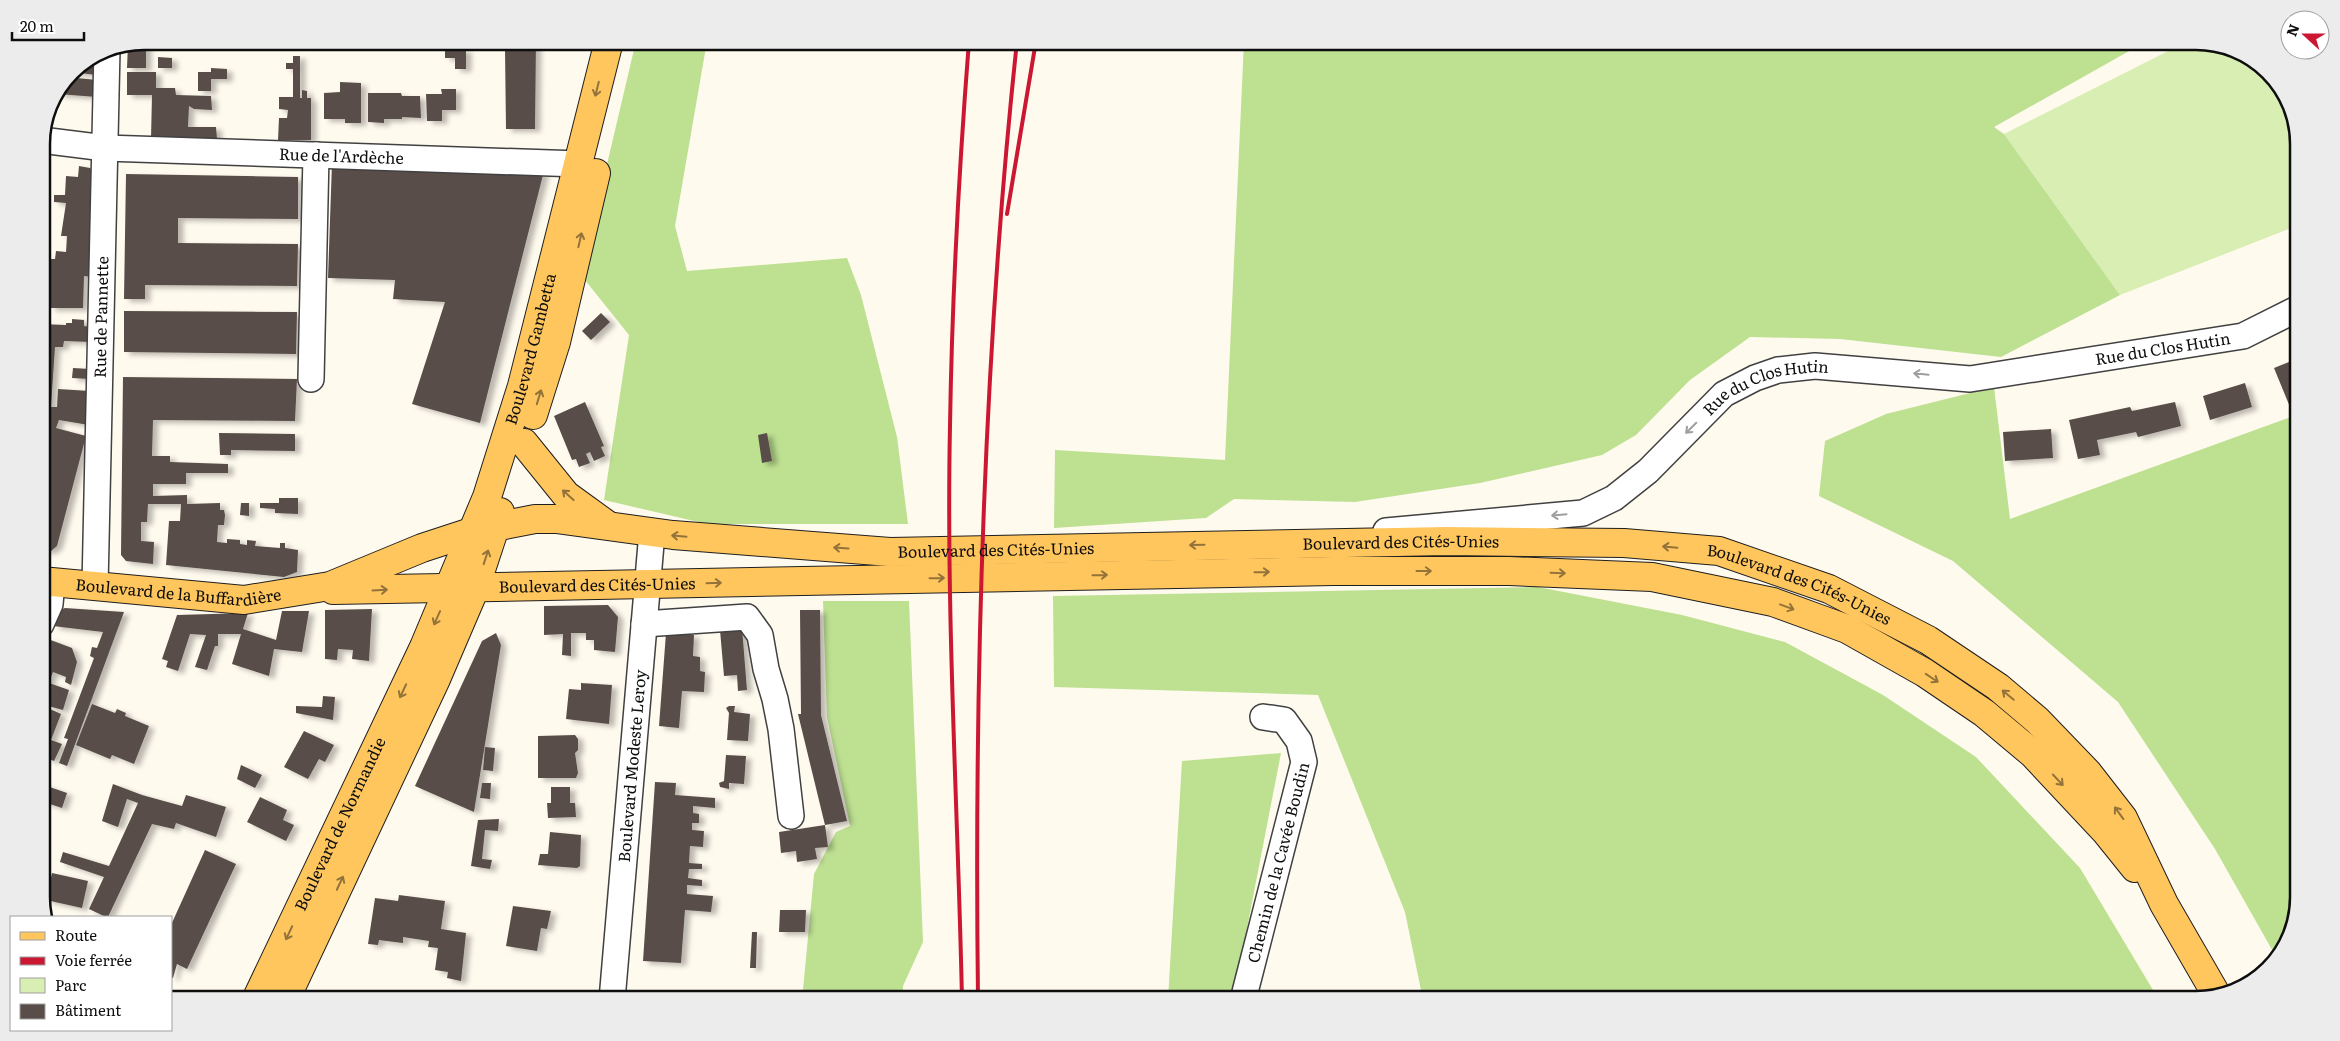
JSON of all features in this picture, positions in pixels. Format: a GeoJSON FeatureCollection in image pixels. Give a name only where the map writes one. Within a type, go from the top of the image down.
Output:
{"type":"FeatureCollection","features":[{"type":"Feature","properties":{"kind":"main road","name":"Boulevard Gambetta"},"geometry":{"type":"LineString","coordinates":[[424,648],[462,589],[485,529],[502,455],[522,386],[607,50]]}},
{"type":"Feature","properties":{"kind":"main road"},"geometry":{"type":"LineString","coordinates":[[485,529],[524,443],[556,342],[626,50]]}},
{"type":"Feature","properties":{"kind":"main road"},"geometry":{"type":"LineString","coordinates":[[524,443],[566,495],[606,524]]}},
{"type":"Feature","properties":{"kind":"main road","name":"Boulevard des Cités-Unies"},"geometry":{"type":"LineString","coordinates":[[485,529],[535,520],[556,519],[606,524],[652,532],[890,552],[1446,541],[1624,542],[1719,551],[1829,588],[1928,640],[1998,687],[2038,720],[2088,773],[2123,818],[2164,904],[2213,989]]}},
{"type":"Feature","properties":{"kind":"main road","name":"Boulevard de la Buffardière"},"geometry":{"type":"LineString","coordinates":[[50,582],[244,600],[330,586],[422,548],[485,529]]}},
{"type":"Feature","properties":{"kind":"main road","name":"Boulevard des Cités-Unies"},"geometry":{"type":"LineString","coordinates":[[462,589],[1324,571],[1509,571],[1652,576],[1773,602],[1847,629],[1925,673],[1984,713],[2034,754],[2106,832],[2164,904]]}},
{"type":"Feature","properties":{"kind":"main road"},"geometry":{"type":"LineString","coordinates":[[436,679],[485,609],[509,587]]}},
{"type":"Feature","properties":{"kind":"main road"},"geometry":{"type":"LineString","coordinates":[[436,679],[462,589]]}},
{"type":"Feature","properties":{"kind":"main road","name":"Boulevard de la Buffardière"},"geometry":{"type":"LineString","coordinates":[[314,590],[462,589]]}},
{"type":"Feature","properties":{"kind":"main road","name":"Boulevard de Normandie"},"geometry":{"type":"LineString","coordinates":[[260,991],[424,648]]}},
{"type":"Feature","properties":{"kind":"main road","name":"Boulevard de Normandie"},"geometry":{"type":"LineString","coordinates":[[288,991],[436,679]]}},
{"type":"Feature","properties":{"kind":"street","name":"Rue de Pannette"},"geometry":{"type":"LineString","coordinates":[[95,586],[107,58]]}},
{"type":"Feature","properties":{"kind":"street","name":"Rue de l'Ardèche"},"geometry":{"type":"LineString","coordinates":[[50,141],[105,148],[579,164]]}},
{"type":"Feature","properties":{"kind":"street"},"geometry":{"type":"LineString","coordinates":[[311,379],[316,154]]}},
{"type":"Feature","properties":{"kind":"street","name":"Rue du Clos Hutin"},"geometry":{"type":"LineString","coordinates":[[1264,544],[1583,513],[1614,498],[1648,471],[1724,394],[1755,378],[1778,370],[1815,366],[1970,379],[2243,336],[2290,312]]}},
{"type":"Feature","properties":{"kind":"street","name":"Boulevard Modeste Leroy"},"geometry":{"type":"LineString","coordinates":[[613,991],[652,532]]}},
{"type":"Feature","properties":{"kind":"street"},"geometry":{"type":"LineString","coordinates":[[644,624],[747,617],[760,635],[766,669],[775,699],[781,729],[791,816]]}},
{"type":"Feature","properties":{"kind":"street","name":"Chemin de la Cavée Boudin"},"geometry":{"type":"LineString","coordinates":[[1244,991],[1304,762],[1299,741],[1284,720],[1263,717]]}},
{"type":"Feature","properties":{"kind":"green space"},"geometry":{"type":"Polygon","coordinates":[[[634,50],[705,50],[675,226],[687,271],[847,258],[861,295],[897,437],[908,524],[707,524],[604,500],[629,335],[581,275],[634,50]]]}},
{"type":"Feature","properties":{"kind":"green space"},"geometry":{"type":"Polygon","coordinates":[[[1244,50],[2131,50],[1994,127],[2004,134],[2120,295],[2001,357],[1840,339],[1750,337],[1690,380],[1636,435],[1602,455],[1480,483],[1355,502],[1234,499],[1206,518],[1054,528],[1055,450],[1225,460],[1244,50]]]}},
{"type":"Feature","properties":{"kind":"green space"},"geometry":{"type":"Polygon","coordinates":[[[2170,50],[2202,50],[2220,53],[2232,57],[2253,69],[2271,87],[2285,114],[2290,138],[2290,229],[2120,295],[2004,134],[2170,50]]]}},
{"type":"Feature","properties":{"kind":"green space"},"geometry":{"type":"Polygon","coordinates":[[[1994,387],[2010,519],[2290,417],[2290,903],[2283,933],[2273,951],[2215,849],[2118,702],[1953,561],[1819,496],[1825,441],[1886,414],[1994,387]]]}},
{"type":"Feature","properties":{"kind":"green space"},"geometry":{"type":"Polygon","coordinates":[[[1538,587],[1682,615],[1785,642],[1883,695],[1976,757],[2080,868],[2154,991],[1421,991],[1405,912],[1318,695],[1054,687],[1053,596],[1538,587]]]}},
{"type":"Feature","properties":{"kind":"green space"},"geometry":{"type":"Polygon","coordinates":[[[823,601],[909,601],[923,942],[903,986],[903,991],[803,991],[814,874],[836,832],[850,826],[827,717],[823,601]]]}},
{"type":"Feature","properties":{"kind":"green space"},"geometry":{"type":"Polygon","coordinates":[[[1281,753],[1235,991],[1169,991],[1182,761],[1281,753]]]}},
{"type":"Feature","properties":{"kind":"building"},"geometry":{"type":"Polygon","coordinates":[[[146,50],[146,68],[127,68],[128,52],[146,50]]]}},
{"type":"Feature","properties":{"kind":"building"},"geometry":{"type":"Polygon","coordinates":[[[445,50],[466,50],[466,69],[455,69],[455,58],[445,58],[445,50]]]}},
{"type":"Feature","properties":{"kind":"building"},"geometry":{"type":"Polygon","coordinates":[[[505,50],[536,50],[535,129],[506,129],[505,50]]]}},
{"type":"Feature","properties":{"kind":"building"},"geometry":{"type":"Polygon","coordinates":[[[293,56],[300,56],[300,98],[302,98],[302,90],[307,91],[307,98],[311,98],[311,140],[278,140],[279,118],[287,118],[288,110],[279,109],[279,97],[293,97],[293,69],[286,69],[286,63],[293,63],[293,56]]]}},
{"type":"Feature","properties":{"kind":"building"},"geometry":{"type":"Polygon","coordinates":[[[158,57],[172,58],[172,68],[158,68],[158,57]]]}},
{"type":"Feature","properties":{"kind":"building"},"geometry":{"type":"Polygon","coordinates":[[[97,63],[97,75],[82,73],[97,63]]]}},
{"type":"Feature","properties":{"kind":"building"},"geometry":{"type":"Polygon","coordinates":[[[211,68],[227,69],[227,79],[211,79],[211,91],[198,91],[198,72],[211,72],[211,68]]]}},
{"type":"Feature","properties":{"kind":"building"},"geometry":{"type":"Polygon","coordinates":[[[127,72],[156,72],[156,88],[175,88],[176,95],[211,96],[212,110],[194,109],[189,106],[188,127],[216,127],[217,139],[151,138],[152,95],[127,95],[127,72]]]}},
{"type":"Feature","properties":{"kind":"building"},"geometry":{"type":"Polygon","coordinates":[[[78,78],[97,80],[97,97],[64,94],[78,78]]]}},
{"type":"Feature","properties":{"kind":"building"},"geometry":{"type":"Polygon","coordinates":[[[340,82],[361,83],[361,123],[345,123],[345,119],[324,119],[324,93],[340,92],[340,82]]]}},
{"type":"Feature","properties":{"kind":"building"},"geometry":{"type":"Polygon","coordinates":[[[441,89],[456,89],[456,110],[442,110],[442,121],[427,121],[426,94],[442,94],[441,89]]]}},
{"type":"Feature","properties":{"kind":"building"},"geometry":{"type":"Polygon","coordinates":[[[368,93],[401,93],[402,96],[420,96],[421,118],[402,117],[402,119],[384,119],[384,123],[368,122],[368,93]]]}},
{"type":"Feature","properties":{"kind":"building"},"geometry":{"type":"Polygon","coordinates":[[[332,163],[544,171],[480,423],[412,404],[445,302],[393,299],[395,280],[328,278],[332,163]]]}},
{"type":"Feature","properties":{"kind":"building"},"geometry":{"type":"Polygon","coordinates":[[[79,166],[90,168],[95,174],[92,277],[84,276],[83,308],[50,308],[51,259],[55,259],[56,251],[66,252],[67,236],[61,236],[66,203],[54,202],[54,195],[65,195],[66,176],[78,177],[79,166]]]}},
{"type":"Feature","properties":{"kind":"building"},"geometry":{"type":"Polygon","coordinates":[[[126,174],[298,177],[298,219],[178,218],[178,243],[298,244],[297,286],[145,285],[145,299],[124,299],[126,174]]]}},
{"type":"Feature","properties":{"kind":"building"},"geometry":{"type":"Polygon","coordinates":[[[124,311],[297,312],[296,354],[124,352],[124,311]]]}},
{"type":"Feature","properties":{"kind":"building"},"geometry":{"type":"Polygon","coordinates":[[[601,313],[610,322],[591,340],[582,331],[601,313]]]}},
{"type":"Feature","properties":{"kind":"building"},"geometry":{"type":"Polygon","coordinates":[[[72,319],[84,320],[84,326],[91,327],[91,342],[64,341],[63,347],[55,347],[51,407],[57,407],[58,389],[90,391],[89,425],[59,420],[56,428],[86,436],[57,546],[51,551],[50,324],[66,325],[66,323],[72,323],[72,319]]]}},
{"type":"Feature","properties":{"kind":"building"},"geometry":{"type":"Polygon","coordinates":[[[2290,362],[2290,407],[2274,368],[2290,362]]]}},
{"type":"Feature","properties":{"kind":"building"},"geometry":{"type":"Polygon","coordinates":[[[73,368],[90,369],[90,379],[72,378],[73,368]]]}},
{"type":"Feature","properties":{"kind":"building"},"geometry":{"type":"Polygon","coordinates":[[[123,377],[297,379],[295,421],[153,420],[152,456],[170,456],[170,462],[228,464],[228,473],[186,473],[186,484],[153,484],[153,496],[187,495],[187,504],[220,503],[220,510],[224,510],[225,515],[224,525],[218,525],[217,542],[227,543],[227,539],[240,540],[240,544],[247,545],[247,540],[256,541],[255,546],[280,548],[280,543],[285,543],[285,548],[298,550],[297,572],[284,577],[166,565],[169,521],[180,521],[181,504],[148,504],[147,522],[141,522],[141,541],[154,542],[153,564],[126,561],[121,555],[123,377]]]}},
{"type":"Feature","properties":{"kind":"building"},"geometry":{"type":"Polygon","coordinates":[[[2245,383],[2252,407],[2210,420],[2203,396],[2245,383]]]}},
{"type":"Feature","properties":{"kind":"building"},"geometry":{"type":"Polygon","coordinates":[[[585,402],[604,446],[601,447],[605,456],[594,461],[590,452],[586,454],[590,463],[579,467],[576,459],[572,460],[554,416],[585,402]]]}},
{"type":"Feature","properties":{"kind":"building"},"geometry":{"type":"Polygon","coordinates":[[[2175,402],[2181,426],[2138,437],[2136,432],[2097,440],[2100,455],[2078,459],[2069,420],[2130,407],[2132,411],[2175,402]]]}},
{"type":"Feature","properties":{"kind":"building"},"geometry":{"type":"Polygon","coordinates":[[[2051,429],[2053,458],[2005,461],[2003,432],[2051,429]]]}},
{"type":"Feature","properties":{"kind":"building"},"geometry":{"type":"Polygon","coordinates":[[[219,433],[295,434],[295,451],[231,450],[231,455],[220,455],[219,433]]]}},
{"type":"Feature","properties":{"kind":"building"},"geometry":{"type":"Polygon","coordinates":[[[767,433],[772,461],[762,463],[758,435],[767,433]]]}},
{"type":"Feature","properties":{"kind":"building"},"geometry":{"type":"Polygon","coordinates":[[[279,498],[298,498],[298,514],[275,513],[275,509],[260,508],[260,503],[279,503],[279,498]]]}},
{"type":"Feature","properties":{"kind":"building"},"geometry":{"type":"Polygon","coordinates":[[[241,503],[249,503],[249,516],[240,515],[241,503]]]}},
{"type":"Feature","properties":{"kind":"building"},"geometry":{"type":"Polygon","coordinates":[[[608,605],[618,617],[615,652],[594,650],[594,640],[586,640],[586,633],[571,633],[571,656],[562,655],[563,634],[544,635],[544,606],[608,605]]]}},
{"type":"Feature","properties":{"kind":"building"},"geometry":{"type":"Polygon","coordinates":[[[65,608],[124,612],[67,766],[59,763],[68,739],[64,738],[94,658],[90,656],[92,647],[97,648],[103,632],[53,626],[60,610],[65,608]]]}},
{"type":"Feature","properties":{"kind":"building"},"geometry":{"type":"Polygon","coordinates":[[[372,609],[369,661],[352,659],[353,650],[338,649],[337,660],[325,659],[325,610],[372,609]]]}},
{"type":"Feature","properties":{"kind":"building"},"geometry":{"type":"Polygon","coordinates":[[[800,610],[820,610],[821,715],[847,821],[825,825],[798,714],[801,714],[800,610]]]}},
{"type":"Feature","properties":{"kind":"building"},"geometry":{"type":"Polygon","coordinates":[[[282,611],[309,611],[302,652],[274,649],[269,676],[232,664],[241,634],[218,634],[218,646],[215,646],[207,670],[195,667],[206,635],[190,634],[178,671],[166,667],[168,661],[162,659],[177,615],[248,613],[243,629],[276,640],[282,611]]]}},
{"type":"Feature","properties":{"kind":"building"},"geometry":{"type":"Polygon","coordinates":[[[742,628],[747,690],[738,691],[737,675],[724,676],[720,630],[742,628]]]}},
{"type":"Feature","properties":{"kind":"building"},"geometry":{"type":"Polygon","coordinates":[[[496,633],[501,645],[474,812],[415,786],[482,641],[496,633]]]}},
{"type":"Feature","properties":{"kind":"building"},"geometry":{"type":"Polygon","coordinates":[[[666,633],[694,635],[693,656],[700,657],[700,671],[705,672],[704,692],[682,691],[679,728],[659,726],[666,633]]]}},
{"type":"Feature","properties":{"kind":"building"},"geometry":{"type":"Polygon","coordinates":[[[50,640],[72,648],[77,662],[71,685],[65,682],[66,677],[53,672],[50,680],[50,640]]]}},
{"type":"Feature","properties":{"kind":"building"},"geometry":{"type":"Polygon","coordinates":[[[50,683],[69,690],[63,710],[50,706],[50,683]]]}},
{"type":"Feature","properties":{"kind":"building"},"geometry":{"type":"Polygon","coordinates":[[[581,683],[612,685],[609,724],[566,719],[569,689],[581,690],[581,683]]]}},
{"type":"Feature","properties":{"kind":"building"},"geometry":{"type":"Polygon","coordinates":[[[323,696],[335,697],[333,720],[296,713],[296,706],[322,707],[323,696]]]}},
{"type":"Feature","properties":{"kind":"building"},"geometry":{"type":"Polygon","coordinates":[[[92,704],[115,713],[117,709],[126,713],[125,716],[149,726],[134,764],[112,755],[110,759],[76,745],[92,704]]]}},
{"type":"Feature","properties":{"kind":"building"},"geometry":{"type":"Polygon","coordinates":[[[735,706],[734,712],[750,714],[748,741],[727,740],[729,713],[726,708],[735,706]]]}},
{"type":"Feature","properties":{"kind":"building"},"geometry":{"type":"Polygon","coordinates":[[[50,709],[61,714],[51,740],[62,744],[54,761],[50,759],[50,709]]]}},
{"type":"Feature","properties":{"kind":"building"},"geometry":{"type":"Polygon","coordinates":[[[304,731],[334,745],[325,762],[319,759],[308,779],[284,767],[304,731]]]}},
{"type":"Feature","properties":{"kind":"building"},"geometry":{"type":"Polygon","coordinates":[[[575,735],[578,739],[578,750],[575,753],[578,773],[576,778],[538,778],[538,736],[575,735]]]}},
{"type":"Feature","properties":{"kind":"building"},"geometry":{"type":"Polygon","coordinates":[[[485,747],[495,748],[493,771],[483,770],[485,747]]]}},
{"type":"Feature","properties":{"kind":"building"},"geometry":{"type":"Polygon","coordinates":[[[726,755],[746,756],[744,784],[729,783],[729,789],[720,787],[719,783],[724,781],[726,755]]]}},
{"type":"Feature","properties":{"kind":"building"},"geometry":{"type":"Polygon","coordinates":[[[241,765],[262,775],[255,788],[237,779],[241,765]]]}},
{"type":"Feature","properties":{"kind":"building"},"geometry":{"type":"Polygon","coordinates":[[[655,782],[676,783],[675,795],[715,798],[715,808],[693,806],[693,813],[699,814],[699,823],[692,823],[692,830],[704,831],[703,847],[690,846],[689,863],[702,864],[702,869],[689,869],[688,878],[702,880],[702,886],[687,885],[687,894],[713,896],[711,912],[685,910],[681,963],[643,961],[655,782]]]}},
{"type":"Feature","properties":{"kind":"building"},"geometry":{"type":"Polygon","coordinates":[[[482,783],[491,783],[490,799],[480,798],[482,783]]]}},
{"type":"Feature","properties":{"kind":"building"},"geometry":{"type":"Polygon","coordinates":[[[113,784],[142,795],[182,806],[186,795],[226,807],[216,837],[176,823],[174,829],[152,824],[108,916],[104,916],[89,909],[104,877],[60,862],[63,852],[109,866],[138,803],[127,799],[118,827],[102,821],[113,784]]]}},
{"type":"Feature","properties":{"kind":"building"},"geometry":{"type":"Polygon","coordinates":[[[50,787],[67,793],[62,808],[50,804],[50,787]]]}},
{"type":"Feature","properties":{"kind":"building"},"geometry":{"type":"Polygon","coordinates":[[[551,787],[570,787],[570,803],[575,803],[576,817],[548,818],[547,803],[551,803],[551,787]]]}},
{"type":"Feature","properties":{"kind":"building"},"geometry":{"type":"Polygon","coordinates":[[[260,797],[287,810],[283,820],[294,825],[286,841],[247,822],[260,797]]]}},
{"type":"Feature","properties":{"kind":"building"},"geometry":{"type":"Polygon","coordinates":[[[499,819],[498,831],[485,830],[482,859],[492,860],[490,869],[471,866],[478,820],[499,819]]]}},
{"type":"Feature","properties":{"kind":"building"},"geometry":{"type":"Polygon","coordinates":[[[825,825],[828,847],[815,848],[817,859],[797,862],[796,851],[781,853],[779,832],[825,825]]]}},
{"type":"Feature","properties":{"kind":"building"},"geometry":{"type":"Polygon","coordinates":[[[550,832],[581,835],[580,866],[577,868],[538,865],[540,854],[548,854],[550,832]]]}},
{"type":"Feature","properties":{"kind":"building"},"geometry":{"type":"Polygon","coordinates":[[[205,850],[236,864],[187,969],[177,964],[173,978],[172,923],[205,850]]]}},
{"type":"Feature","properties":{"kind":"building"},"geometry":{"type":"Polygon","coordinates":[[[52,873],[88,881],[82,908],[50,901],[52,873]]]}},
{"type":"Feature","properties":{"kind":"building"},"geometry":{"type":"Polygon","coordinates":[[[399,895],[445,901],[441,929],[466,933],[461,981],[447,978],[448,972],[435,970],[438,948],[428,947],[429,941],[403,937],[403,943],[379,940],[378,945],[368,944],[375,898],[398,901],[399,895]]]}},
{"type":"Feature","properties":{"kind":"building"},"geometry":{"type":"Polygon","coordinates":[[[513,906],[551,911],[547,929],[541,928],[537,951],[506,946],[513,906]]]}},
{"type":"Feature","properties":{"kind":"building"},"geometry":{"type":"Polygon","coordinates":[[[780,910],[806,910],[805,932],[779,932],[780,910]]]}},
{"type":"Feature","properties":{"kind":"building"},"geometry":{"type":"Polygon","coordinates":[[[752,932],[757,932],[756,968],[750,968],[752,932]]]}},
{"type":"Feature","properties":{"kind":"railway"},"geometry":{"type":"LineString","coordinates":[[962,991],[951,641],[949,498],[954,282],[968,50]]}},
{"type":"Feature","properties":{"kind":"railway"},"geometry":{"type":"LineString","coordinates":[[978,991],[978,760],[983,520],[996,280],[1016,50]]}},
{"type":"Feature","properties":{"kind":"railway"},"geometry":{"type":"LineString","coordinates":[[1007,214],[1034,50]]}}]}
